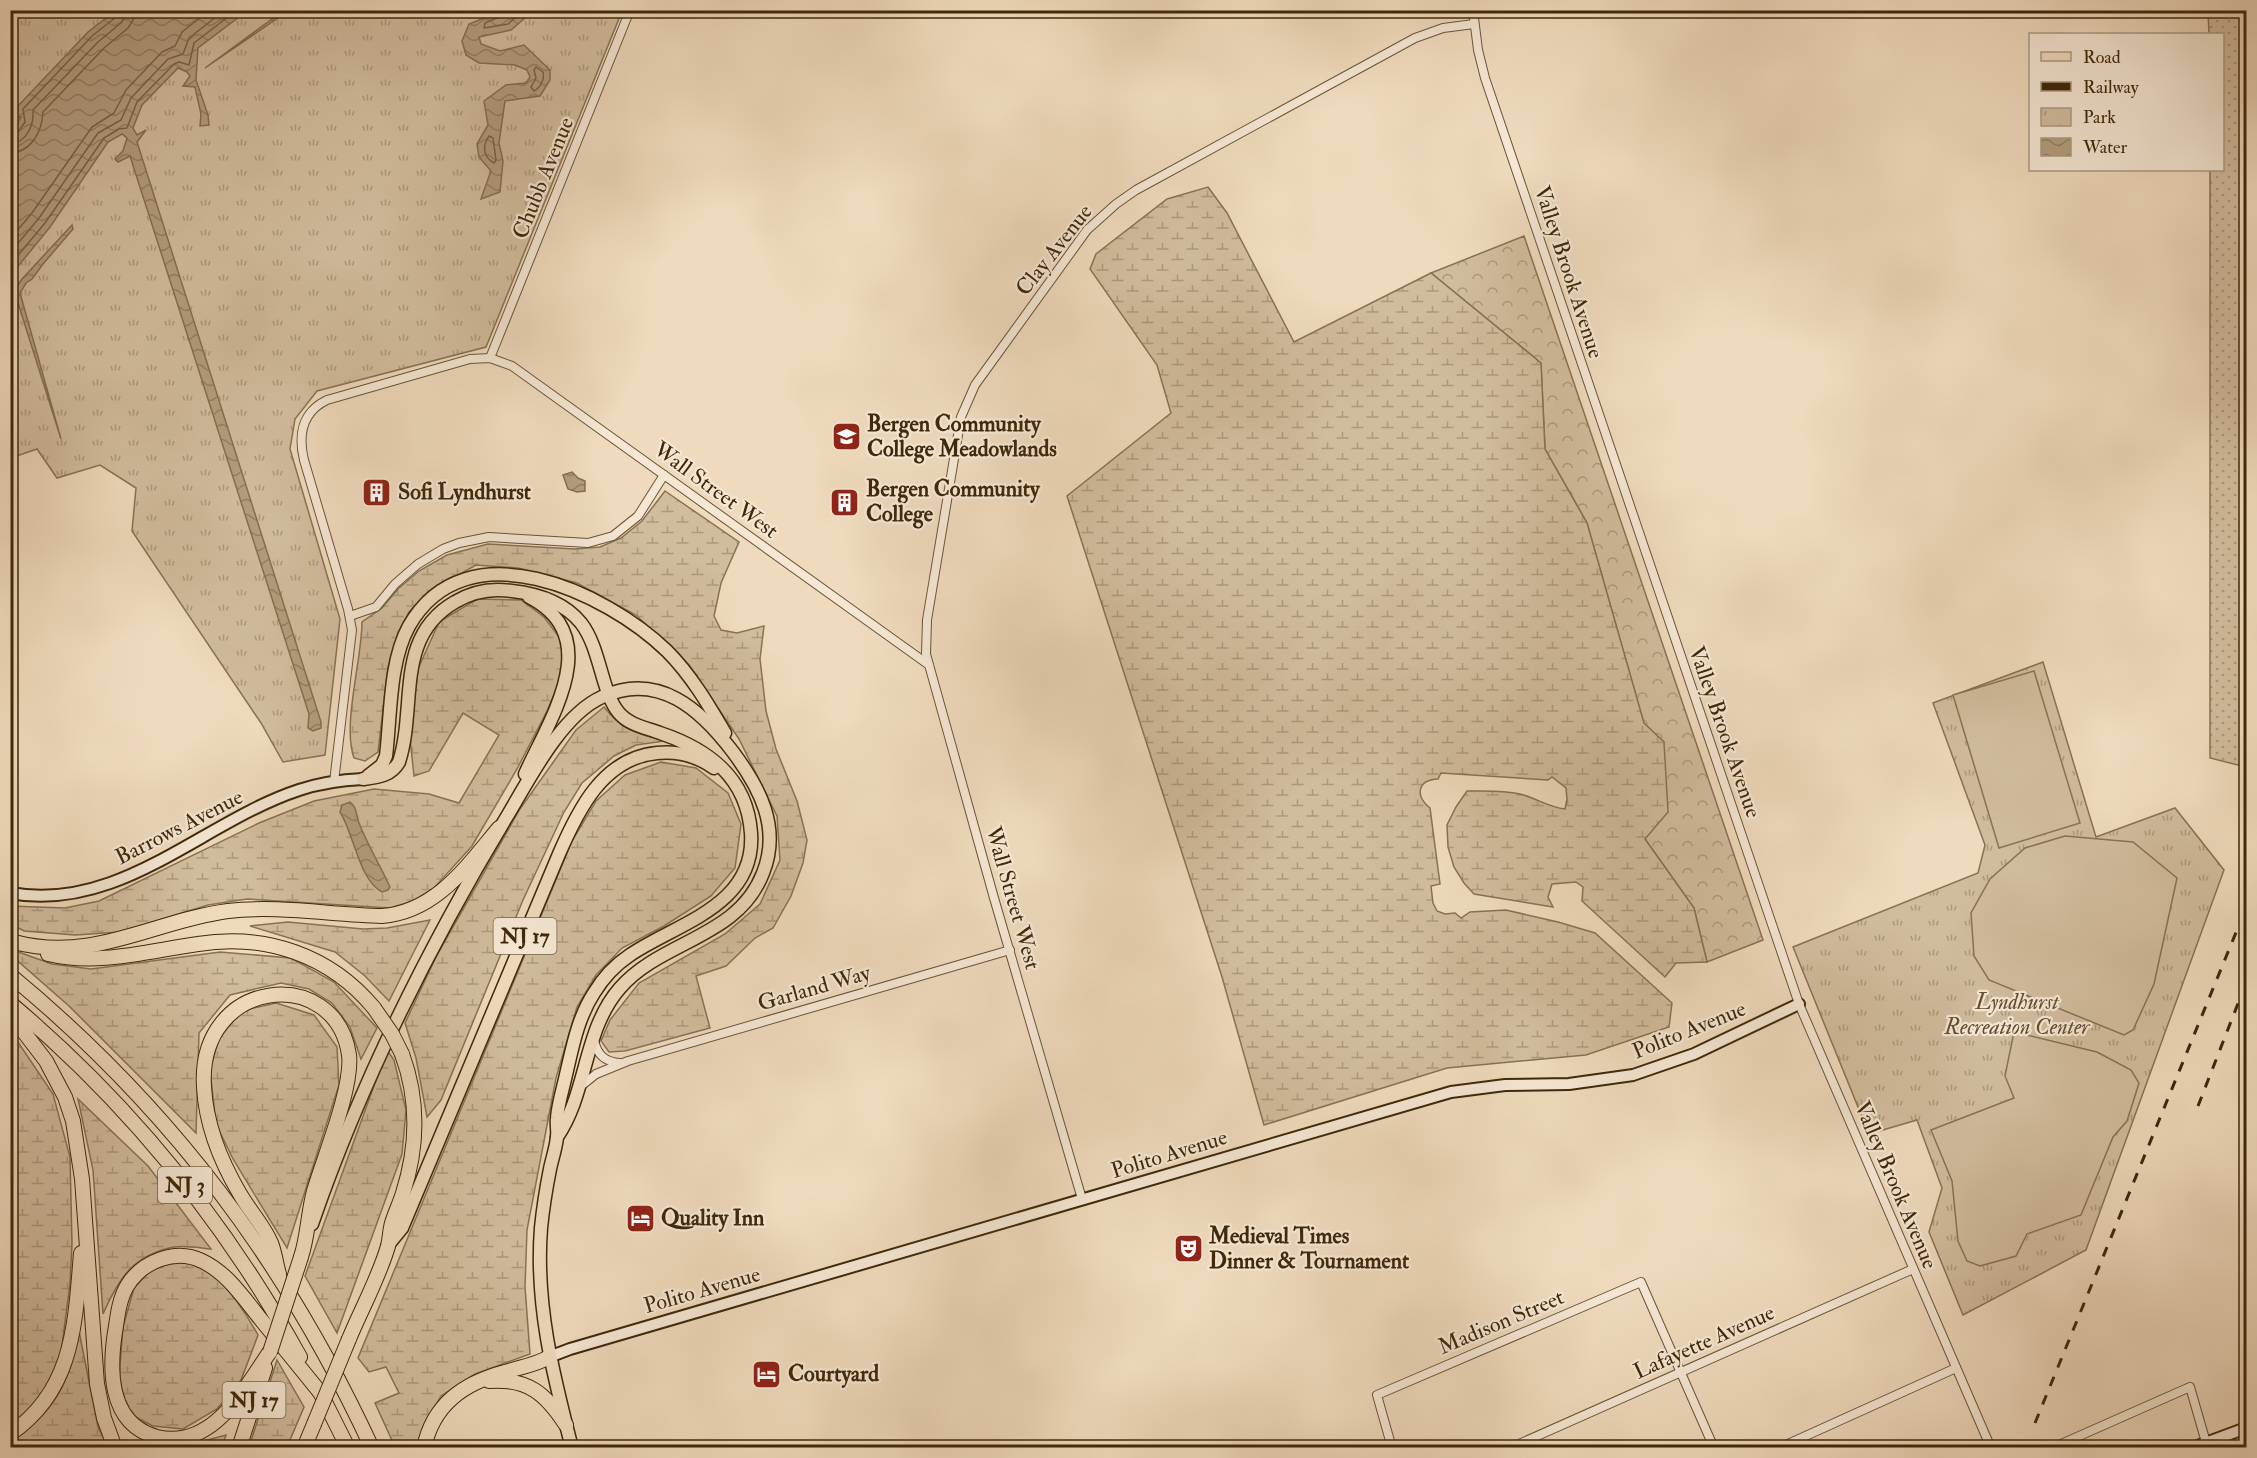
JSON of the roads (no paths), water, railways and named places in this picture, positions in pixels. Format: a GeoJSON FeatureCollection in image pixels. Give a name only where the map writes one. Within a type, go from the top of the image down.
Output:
{"type":"FeatureCollection","features":[{"type":"Feature","properties":{"kind":"highway"},"geometry":{"type":"LineString","coordinates":[[12,941],[50,948],[88,946],[120,940],[206,915],[241,910],[382,916],[401,914],[418,907],[442,892],[500,828]]}},
{"type":"Feature","properties":{"kind":"highway"},"geometry":{"type":"LineString","coordinates":[[12,941],[48,954],[84,959],[111,958],[216,941],[250,941],[298,952],[325,965],[356,989],[374,1008],[392,1034],[402,1054],[414,1096],[414,1138],[409,1174],[392,1223],[388,1246]]}},
{"type":"Feature","properties":{"kind":"highway","name":"NJ 3"},"geometry":{"type":"LineString","coordinates":[[10,975],[93,1048],[167,1126],[229,1202],[279,1274],[333,1367],[372,1448]]}},
{"type":"Feature","properties":{"kind":"highway"},"geometry":{"type":"LineString","coordinates":[[279,1274],[272,1244],[239,1193],[219,1150],[207,1112],[204,1086],[207,1051],[221,1023],[242,1004],[271,994],[303,998],[326,1012],[342,1032],[349,1056],[348,1079],[314,1191],[303,1253]]}},
{"type":"Feature","properties":{"kind":"highway","name":"NJ 3"},"geometry":{"type":"LineString","coordinates":[[10,1003],[58,1045],[108,1094],[177,1174],[249,1274],[323,1396],[348,1448]]}},
{"type":"Feature","properties":{"kind":"highway"},"geometry":{"type":"LineString","coordinates":[[10,1014],[46,1061],[65,1097],[76,1135],[84,1194],[97,1383],[104,1418],[114,1448]]}},
{"type":"Feature","properties":{"kind":"highway"},"geometry":{"type":"LineString","coordinates":[[10,1434],[27,1422],[44,1404],[57,1385],[66,1362],[78,1292],[84,1194]]}},
{"type":"Feature","properties":{"kind":"highway","name":"NJ 17"},"geometry":{"type":"LineString","coordinates":[[304,1448],[388,1246]]}},
{"type":"Feature","properties":{"kind":"highway","name":"NJ 17"},"geometry":{"type":"LineString","coordinates":[[239,1448],[303,1253]]}},
{"type":"Feature","properties":{"kind":"highway"},"geometry":{"type":"LineString","coordinates":[[270,1353],[239,1397],[221,1417],[203,1431],[185,1438],[160,1437],[137,1428],[122,1410],[114,1393],[112,1374],[114,1342],[120,1305],[127,1287],[135,1276],[149,1264],[167,1257],[181,1256],[193,1257],[205,1262],[226,1278],[323,1396]]}},
{"type":"Feature","properties":{"kind":"highway"},"geometry":{"type":"LineString","coordinates":[[424,1448],[429,1429],[442,1407],[453,1395],[472,1383],[549,1357]]}},
{"type":"Feature","properties":{"kind":"highway"},"geometry":{"type":"LineString","coordinates":[[472,1383],[506,1381],[531,1388],[552,1404],[566,1425]]}},
{"type":"Feature","properties":{"kind":"main road"},"geometry":{"type":"LineString","coordinates":[[363,779],[378,769],[386,756],[398,652],[414,618],[435,597],[451,586],[473,577],[495,574],[527,577],[572,590],[604,604],[637,626],[666,650],[688,675],[743,765]]}},
{"type":"Feature","properties":{"kind":"main road"},"geometry":{"type":"LineString","coordinates":[[505,590],[532,599],[550,613],[565,637],[569,658],[568,674],[563,691],[508,813]]}},
{"type":"Feature","properties":{"kind":"main road"},"geometry":{"type":"LineString","coordinates":[[363,779],[387,774],[399,762],[414,657],[427,627],[445,609],[464,597],[483,591],[505,590],[549,599],[573,615],[591,640],[616,708],[628,721],[690,744],[712,758],[730,777],[742,799]]}},
{"type":"Feature","properties":{"kind":"main road","name":"NJ 17"},"geometry":{"type":"LineString","coordinates":[[303,1253],[344,1138],[389,1032],[441,929],[541,761],[568,725],[587,706],[610,694],[629,690],[648,690],[666,694],[682,701],[709,724],[743,765],[761,796],[769,822],[768,859],[759,885],[743,907],[722,924],[660,958],[630,978],[608,1005],[594,1037],[568,1121],[557,1137]]}},
{"type":"Feature","properties":{"kind":"main road","name":"NJ 17"},"geometry":{"type":"LineString","coordinates":[[388,1246],[402,1227],[562,847],[581,808],[614,769],[652,753],[676,753],[700,760],[715,768],[742,799],[748,816],[751,839],[746,864],[735,886],[711,910],[643,947],[621,962],[603,980],[588,1002],[578,1026],[557,1111],[557,1137],[547,1186],[541,1243],[542,1306],[549,1357],[572,1448]]}},
{"type":"Feature","properties":{"kind":"street","name":"Chubb Avenue"},"geometry":{"type":"LineString","coordinates":[[490,358],[630,10]]}},
{"type":"Feature","properties":{"kind":"street","name":"Valley Brook Avenue"},"geometry":{"type":"LineString","coordinates":[[1473,10],[1478,50],[1489,91],[1798,1004],[1990,1448]]}},
{"type":"Feature","properties":{"kind":"street","name":"Clay Avenue"},"geometry":{"type":"LineString","coordinates":[[929,665],[927,620],[958,433],[967,400],[979,379],[1087,230],[1116,204],[1136,190],[1415,38],[1443,28],[1474,24]]}},
{"type":"Feature","properties":{"kind":"street","name":"Wall Street West"},"geometry":{"type":"LineString","coordinates":[[490,358],[512,366],[929,665],[1082,1199]]}},
{"type":"Feature","properties":{"kind":"street"},"geometry":{"type":"LineString","coordinates":[[334,782],[351,644],[350,616],[301,446],[301,430],[316,406],[338,396],[464,361],[490,358]]}},
{"type":"Feature","properties":{"kind":"street"},"geometry":{"type":"LineString","coordinates":[[350,616],[376,607],[409,570],[443,549],[469,540],[489,537],[579,543],[605,539],[620,532],[638,516],[664,475]]}},
{"type":"Feature","properties":{"kind":"street"},"geometry":{"type":"LineString","coordinates":[[441,541],[443,549]]}},
{"type":"Feature","properties":{"kind":"street","name":"Barrows Avenue"},"geometry":{"type":"LineString","coordinates":[[10,893],[59,896],[98,888],[145,868],[277,799],[300,790],[334,782],[363,779]]}},
{"type":"Feature","properties":{"kind":"street","name":"Garland Way"},"geometry":{"type":"LineString","coordinates":[[578,1090],[596,1074],[628,1061],[1010,950]]}},
{"type":"Feature","properties":{"kind":"street","name":"Polito Avenue"},"geometry":{"type":"LineString","coordinates":[[549,1357],[1451,1092],[1504,1085],[1569,1084],[1633,1075],[1694,1054],[1798,1004]]}},
{"type":"Feature","properties":{"kind":"street"},"geometry":{"type":"LineString","coordinates":[[594,1037],[597,1050],[605,1059],[613,1062],[628,1061]]}},
{"type":"Feature","properties":{"kind":"street","name":"Lafayette Avenue"},"geometry":{"type":"LineString","coordinates":[[1510,1448],[1913,1269]]}},
{"type":"Feature","properties":{"kind":"street","name":"Madison Street"},"geometry":{"type":"LineString","coordinates":[[1392,1448],[1377,1395],[1641,1282],[1681,1372]]}},
{"type":"Feature","properties":{"kind":"street"},"geometry":{"type":"LineString","coordinates":[[1779,1448],[1956,1368]]}},
{"type":"Feature","properties":{"kind":"street"},"geometry":{"type":"LineString","coordinates":[[1681,1372],[1714,1448]]}},
{"type":"Feature","properties":{"kind":"street"},"geometry":{"type":"LineString","coordinates":[[2052,1448],[2190,1387],[2207,1444]]}},
{"type":"Feature","properties":{"kind":"street"},"geometry":{"type":"LineString","coordinates":[[2192,1448],[2247,1428]]}},
{"type":"Feature","properties":{"kind":"water"},"geometry":{"type":"Polygon","coordinates":[[[504,10],[533,11],[511,30],[479,37],[481,44],[500,51],[524,45],[550,70],[550,80],[540,96],[505,101],[499,143],[503,161],[500,192],[481,199],[491,171],[479,157],[477,144],[488,125],[484,101],[506,85],[526,83],[530,77],[527,70],[515,65],[479,63],[466,55],[462,41],[469,24],[504,10]]]}},
{"type":"Feature","properties":{"kind":"water"},"geometry":{"type":"Polygon","coordinates":[[[115,11],[247,11],[198,48],[196,80],[208,115],[209,125],[200,126],[201,114],[195,87],[183,86],[190,76],[178,68],[142,105],[133,128],[137,135],[146,130],[137,142],[321,722],[321,728],[313,731],[308,728],[309,714],[130,156],[118,162],[115,159],[123,151],[127,138],[122,134],[108,142],[50,227],[11,275],[11,134],[21,117],[11,118],[11,110],[18,106],[88,32],[115,11]]]}},
{"type":"Feature","properties":{"kind":"water"},"geometry":{"type":"Polygon","coordinates":[[[283,11],[288,11],[205,68],[283,11]]]}},
{"type":"Feature","properties":{"kind":"water"},"geometry":{"type":"Polygon","coordinates":[[[72,225],[73,229],[20,293],[61,439],[18,303],[11,306],[11,296],[22,279],[72,225]]]}},
{"type":"Feature","properties":{"kind":"water"},"geometry":{"type":"Polygon","coordinates":[[[572,472],[585,481],[585,491],[577,492],[568,489],[563,475],[572,472]]]}},
{"type":"Feature","properties":{"kind":"water"},"geometry":{"type":"Polygon","coordinates":[[[350,802],[390,887],[388,890],[382,892],[374,886],[362,867],[340,812],[342,805],[350,802]]]}},
{"type":"Feature","properties":{"kind":"railway"},"geometry":{"type":"LineString","coordinates":[[2035,1423],[2246,908]]}},
{"type":"Feature","properties":{"kind":"railway"},"geometry":{"type":"LineString","coordinates":[[2198,1106],[2246,983]]}},
{"type":"Feature","properties":{"kind":"place","name":"Bergen Community College Meadowlands"},"geometry":{"type":"Point","coordinates":[846,437]}},
{"type":"Feature","properties":{"kind":"place","name":"Sofi Lyndhurst"},"geometry":{"type":"Point","coordinates":[377,492]}},
{"type":"Feature","properties":{"kind":"place","name":"Bergen Community College"},"geometry":{"type":"Point","coordinates":[845,502]}},
{"type":"Feature","properties":{"kind":"place","name":"Quality Inn"},"geometry":{"type":"Point","coordinates":[640,1218]}},
{"type":"Feature","properties":{"kind":"place","name":"Medieval Times Dinner & Tournament"},"geometry":{"type":"Point","coordinates":[1188,1249]}},
{"type":"Feature","properties":{"kind":"place","name":"Courtyard"},"geometry":{"type":"Point","coordinates":[767,1374]}},
{"type":"Feature","properties":{"kind":"park label","name":"Lyndhurst Recreation Center"},"geometry":{"type":"Point","coordinates":[2017,1014]}}]}
